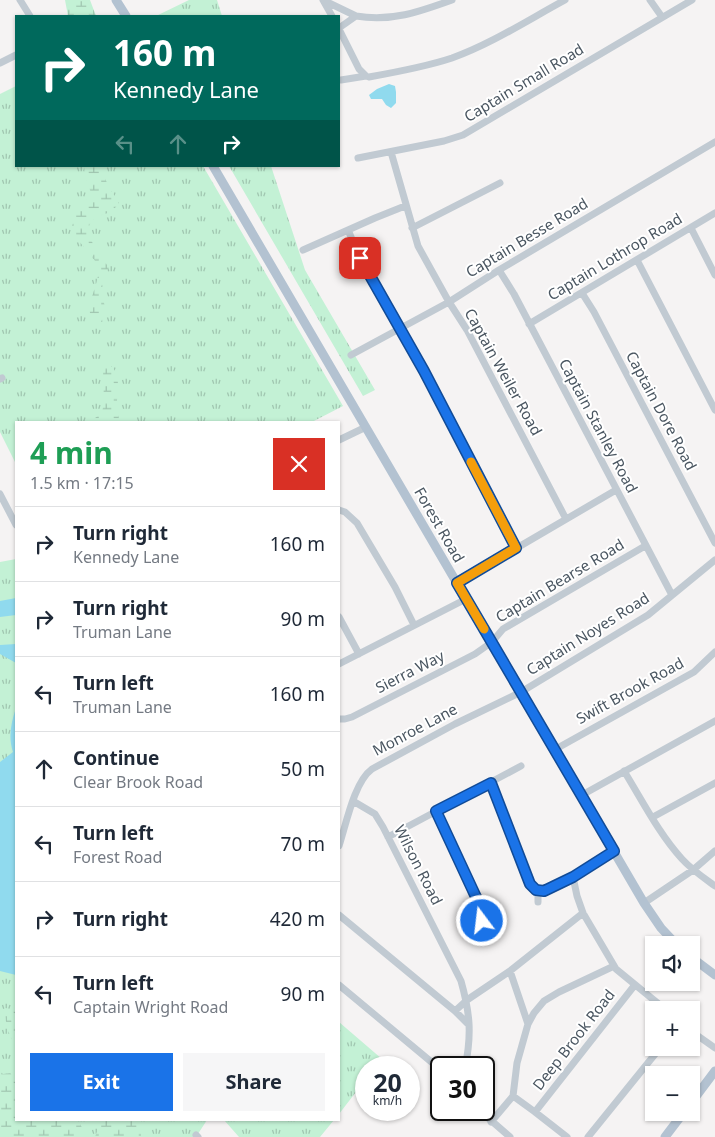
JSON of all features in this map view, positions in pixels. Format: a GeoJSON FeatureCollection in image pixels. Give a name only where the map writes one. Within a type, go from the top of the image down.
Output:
{"type":"FeatureCollection","features":[{"type":"Feature","properties":{"kind":"main road"},"geometry":{"type":"LineString","coordinates":[[116,0],[125,15]]}},
{"type":"Feature","properties":{"kind":"main road","name":"Forest Road"},"geometry":{"type":"LineString","coordinates":[[214,167],[644,903],[669,936]]}},
{"type":"Feature","properties":{"kind":"main road"},"geometry":{"type":"LineString","coordinates":[[700,964],[715,975]]}},
{"type":"Feature","properties":{"kind":"main road"},"geometry":{"type":"LineString","coordinates":[[700,1091],[715,1071]]}},
{"type":"Feature","properties":{"kind":"main road"},"geometry":{"type":"LineString","coordinates":[[666,1137],[678,1121]]}},
{"type":"Feature","properties":{"kind":"street"},"geometry":{"type":"LineString","coordinates":[[20,0],[29,15]]}},
{"type":"Feature","properties":{"kind":"street"},"geometry":{"type":"LineString","coordinates":[[323,0],[356,16],[373,19],[387,18],[426,9],[452,0]]}},
{"type":"Feature","properties":{"kind":"street"},"geometry":{"type":"LineString","coordinates":[[323,0],[331,15]]}},
{"type":"Feature","properties":{"kind":"street"},"geometry":{"type":"LineString","coordinates":[[341,80],[412,69],[451,58],[503,34],[565,0]]}},
{"type":"Feature","properties":{"kind":"street"},"geometry":{"type":"LineString","coordinates":[[650,0],[662,17]]}},
{"type":"Feature","properties":{"kind":"street","name":"Captain Small Road"},"geometry":{"type":"LineString","coordinates":[[358,158],[444,141],[463,135],[692,0]]}},
{"type":"Feature","properties":{"kind":"street"},"geometry":{"type":"LineString","coordinates":[[340,27],[356,16]]}},
{"type":"Feature","properties":{"kind":"street"},"geometry":{"type":"LineString","coordinates":[[340,30],[359,68],[366,76]]}},
{"type":"Feature","properties":{"kind":"street"},"geometry":{"type":"LineString","coordinates":[[0,63],[15,56]]}},
{"type":"Feature","properties":{"kind":"street","name":"Captain Besse Road"},"geometry":{"type":"LineString","coordinates":[[351,355],[448,302],[715,142]]}},
{"type":"Feature","properties":{"kind":"street","name":"Captain Weiler Road"},"geometry":{"type":"LineString","coordinates":[[391,152],[418,246],[448,302],[467,330],[566,519]]}},
{"type":"Feature","properties":{"kind":"street"},"geometry":{"type":"LineString","coordinates":[[412,228],[500,183]]}},
{"type":"Feature","properties":{"kind":"street"},"geometry":{"type":"LineString","coordinates":[[303,250],[405,206]]}},
{"type":"Feature","properties":{"kind":"street","name":"Captain Lothrop Road"},"geometry":{"type":"LineString","coordinates":[[529,324],[715,213]]}},
{"type":"Feature","properties":{"kind":"street"},"geometry":{"type":"LineString","coordinates":[[691,228],[715,275]]}},
{"type":"Feature","properties":{"kind":"street"},"geometry":{"type":"LineString","coordinates":[[348,230],[360,258],[401,329],[516,548]]}},
{"type":"Feature","properties":{"kind":"street"},"geometry":{"type":"LineString","coordinates":[[637,260],[715,410]]}},
{"type":"Feature","properties":{"kind":"street","name":"Captain Stanley Road"},"geometry":{"type":"LineString","coordinates":[[499,270],[514,294],[672,595]]}},
{"type":"Feature","properties":{"kind":"street","name":"Captain Dore Road"},"geometry":{"type":"LineString","coordinates":[[582,292],[715,543]]}},
{"type":"Feature","properties":{"kind":"street"},"geometry":{"type":"LineString","coordinates":[[340,440],[366,427]]}},
{"type":"Feature","properties":{"kind":"street"},"geometry":{"type":"LineString","coordinates":[[457,583],[616,490]]}},
{"type":"Feature","properties":{"kind":"street"},"geometry":{"type":"LineString","coordinates":[[1,496],[15,524]]}},
{"type":"Feature","properties":{"kind":"street"},"geometry":{"type":"LineString","coordinates":[[340,510],[345,512],[357,523],[395,586],[414,625]]}},
{"type":"Feature","properties":{"kind":"street","name":"Captain Bearse Road"},"geometry":{"type":"LineString","coordinates":[[492,642],[503,629],[645,546]]}},
{"type":"Feature","properties":{"kind":"street","name":"Captain Noyes Road"},"geometry":{"type":"LineString","coordinates":[[521,692],[648,615],[715,560]]}},
{"type":"Feature","properties":{"kind":"street"},"geometry":{"type":"LineString","coordinates":[[340,664],[466,599]]}},
{"type":"Feature","properties":{"kind":"street"},"geometry":{"type":"LineString","coordinates":[[340,619],[359,654]]}},
{"type":"Feature","properties":{"kind":"street","name":"Sierra Way"},"geometry":{"type":"LineString","coordinates":[[340,719],[345,720],[352,717],[475,654],[492,642]]}},
{"type":"Feature","properties":{"kind":"street","name":"Swift Brook Road"},"geometry":{"type":"LineString","coordinates":[[554,750],[694,672],[715,652]]}},
{"type":"Feature","properties":{"kind":"street","name":"Monroe Lane"},"geometry":{"type":"LineString","coordinates":[[340,843],[353,801],[363,778],[372,769],[455,724],[521,692]]}},
{"type":"Feature","properties":{"kind":"street"},"geometry":{"type":"LineString","coordinates":[[582,795],[715,721]]}},
{"type":"Feature","properties":{"kind":"street"},"geometry":{"type":"LineString","coordinates":[[388,836],[521,766]]}},
{"type":"Feature","properties":{"kind":"street"},"geometry":{"type":"LineString","coordinates":[[624,771],[675,850],[693,870],[715,886]]}},
{"type":"Feature","properties":{"kind":"street"},"geometry":{"type":"LineString","coordinates":[[491,783],[530,884],[538,890],[544,891],[573,877],[614,851]]}},
{"type":"Feature","properties":{"kind":"street"},"geometry":{"type":"LineString","coordinates":[[653,817],[715,783]]}},
{"type":"Feature","properties":{"kind":"street","name":"Wilson Road"},"geometry":{"type":"LineString","coordinates":[[353,801],[375,814],[388,836],[458,976],[467,1000],[470,1043],[467,1056]]}},
{"type":"Feature","properties":{"kind":"street"},"geometry":{"type":"LineString","coordinates":[[436,811],[482,910],[482,931]]}},
{"type":"Feature","properties":{"kind":"street"},"geometry":{"type":"LineString","coordinates":[[644,903],[693,870],[715,851]]}},
{"type":"Feature","properties":{"kind":"street"},"geometry":{"type":"LineString","coordinates":[[573,877],[583,913],[614,966],[634,986],[654,1001]]}},
{"type":"Feature","properties":{"kind":"street"},"geometry":{"type":"LineString","coordinates":[[538,890],[538,902]]}},
{"type":"Feature","properties":{"kind":"street"},"geometry":{"type":"LineString","coordinates":[[455,1011],[583,913]]}},
{"type":"Feature","properties":{"kind":"street"},"geometry":{"type":"LineString","coordinates":[[340,916],[455,1011],[469,1025]]}},
{"type":"Feature","properties":{"kind":"street"},"geometry":{"type":"LineString","coordinates":[[510,1137],[491,1122],[513,1096],[517,1063],[528,1024],[534,1013],[550,997],[614,966]]}},
{"type":"Feature","properties":{"kind":"street"},"geometry":{"type":"LineString","coordinates":[[510,970],[528,1024]]}},
{"type":"Feature","properties":{"kind":"street"},"geometry":{"type":"LineString","coordinates":[[340,986],[430,1061]]}},
{"type":"Feature","properties":{"kind":"street","name":"Deep Brook Road"},"geometry":{"type":"LineString","coordinates":[[535,1112],[634,986]]}},
{"type":"Feature","properties":{"kind":"street"},"geometry":{"type":"LineString","coordinates":[[700,1037],[715,1048]]}},
{"type":"Feature","properties":{"kind":"street"},"geometry":{"type":"LineString","coordinates":[[588,1137],[654,1056]]}},
{"type":"Feature","properties":{"kind":"street"},"geometry":{"type":"LineString","coordinates":[[513,1096],[566,1137]]}},
{"type":"Feature","properties":{"kind":"green space"},"geometry":{"type":"Polygon","coordinates":[[[65,0],[90,0],[96,15],[68,15],[65,0]]]}},
{"type":"Feature","properties":{"kind":"green space"},"geometry":{"type":"Polygon","coordinates":[[[189,0],[217,0],[222,15],[158,15],[189,0]]]}},
{"type":"Feature","properties":{"kind":"green space"},"geometry":{"type":"Polygon","coordinates":[[[15,86],[15,167],[204,167],[343,406],[314,421],[15,421],[15,462],[0,432],[0,94],[15,86]]]}},
{"type":"Feature","properties":{"kind":"green space"},"geometry":{"type":"Polygon","coordinates":[[[84,167],[99,167],[110,189],[119,202],[113,210],[94,219],[89,228],[91,240],[108,268],[101,291],[105,307],[102,323],[98,325],[90,315],[90,308],[97,281],[98,268],[92,256],[71,230],[74,218],[91,193],[84,167]]]}},
{"type":"Feature","properties":{"kind":"green space"},"geometry":{"type":"Polygon","coordinates":[[[230,167],[271,167],[305,270],[375,390],[363,396],[230,167]]]}},
{"type":"Feature","properties":{"kind":"green space"},"geometry":{"type":"Polygon","coordinates":[[[107,363],[117,375],[117,407],[121,421],[93,421],[102,413],[104,402],[104,364],[107,363]]]}},
{"type":"Feature","properties":{"kind":"green space"},"geometry":{"type":"Polygon","coordinates":[[[15,559],[15,1121],[206,1121],[196,1137],[0,1137],[0,562],[15,559]]]}},
{"type":"Feature","properties":{"kind":"green space"},"geometry":{"type":"Polygon","coordinates":[[[5,1008],[15,1010],[15,1046],[8,1029],[5,1008]]]}},
{"type":"Feature","properties":{"kind":"green space"},"geometry":{"type":"Polygon","coordinates":[[[340,1023],[379,1056],[355,1056],[355,1093],[340,1113],[340,1023]]]}},
{"type":"Feature","properties":{"kind":"green space"},"geometry":{"type":"Polygon","coordinates":[[[0,1071],[3,1074],[10,1073],[15,1077],[15,1121],[77,1121],[87,1137],[0,1137],[0,1071]]]}},
{"type":"Feature","properties":{"kind":"green space"},"geometry":{"type":"Polygon","coordinates":[[[96,1121],[141,1121],[141,1137],[95,1137],[98,1129],[96,1121]]]}},
{"type":"Feature","properties":{"kind":"green space"},"geometry":{"type":"Polygon","coordinates":[[[225,1121],[333,1121],[320,1137],[239,1137],[225,1121]]]}},
{"type":"Feature","properties":{"kind":"water"},"geometry":{"type":"Polygon","coordinates":[[[389,84],[395,86],[396,92],[396,103],[391,108],[382,99],[371,99],[369,95],[389,84]]]}},
{"type":"Feature","properties":{"kind":"water"},"geometry":{"type":"Polygon","coordinates":[[[15,598],[15,615],[0,617],[0,601],[15,598]]]}},
{"type":"Feature","properties":{"kind":"water"},"geometry":{"type":"Polygon","coordinates":[[[15,644],[15,662],[0,654],[0,645],[15,644]]]}},
{"type":"Feature","properties":{"kind":"water"},"geometry":{"type":"Polygon","coordinates":[[[15,712],[15,975],[0,971],[0,762],[13,752],[11,730],[15,712]]]}},
{"type":"Feature","properties":{"kind":"slow traffic"},"geometry":{"type":"LineString","coordinates":[[471,462],[516,548],[457,583],[484,629]]}},
{"type":"Feature","properties":{"kind":"route"},"geometry":{"type":"LineString","coordinates":[[360,258],[424,371],[516,548],[457,583],[614,851],[573,877],[544,891],[536,890],[530,884],[524,863],[491,783],[436,811],[482,910],[482,921]]}}]}
